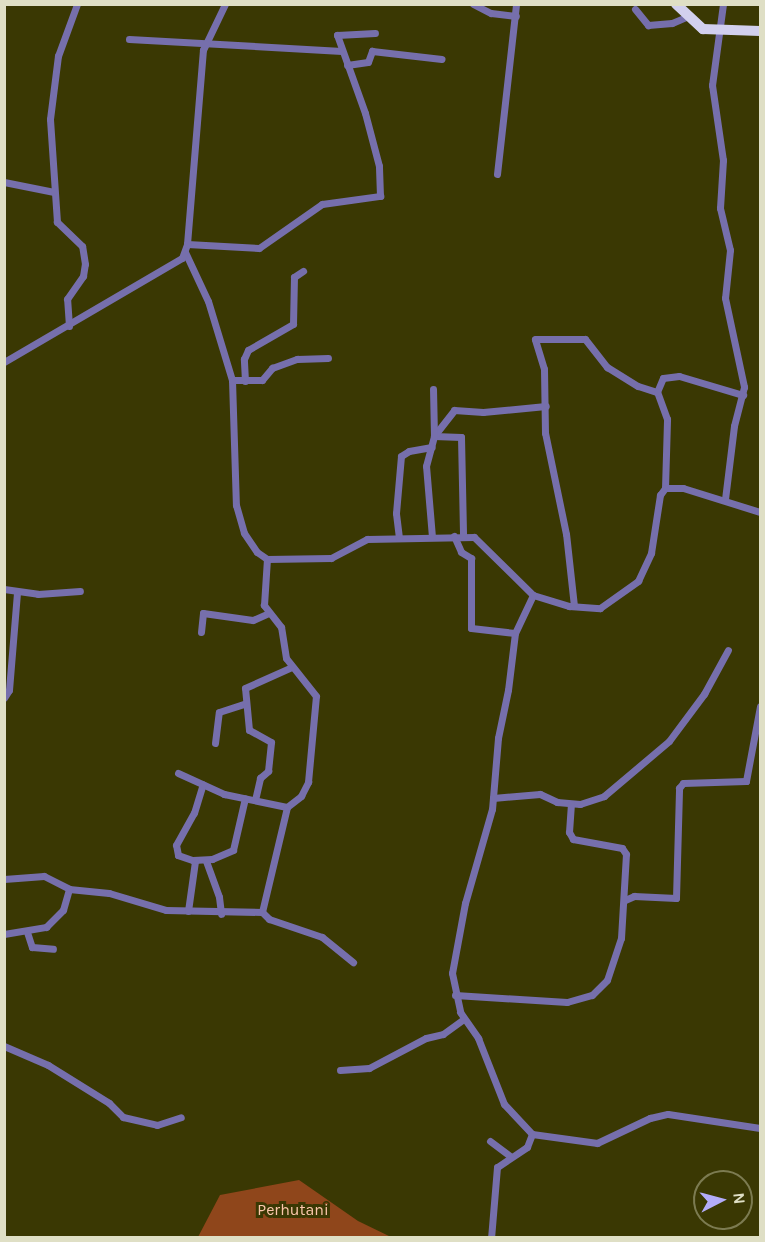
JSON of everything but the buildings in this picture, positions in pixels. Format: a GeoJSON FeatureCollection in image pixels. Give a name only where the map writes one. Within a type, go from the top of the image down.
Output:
{"type":"FeatureCollection","features":[{"type":"Feature","properties":{"kind":"highway"},"geometry":{"type":"LineString","coordinates":[[675,4],[699,27],[760,31]]}},
{"type":"Feature","properties":{"kind":"street"},"geometry":{"type":"LineString","coordinates":[[69,326],[67,299],[83,276],[84,253],[79,241],[59,227],[54,192],[50,119],[58,56],[77,4]]}},
{"type":"Feature","properties":{"kind":"street"},"geometry":{"type":"LineString","coordinates":[[4,362],[174,265],[185,252],[188,244],[204,44],[225,4]]}},
{"type":"Feature","properties":{"kind":"street"},"geometry":{"type":"LineString","coordinates":[[473,4],[491,13],[516,16]]}},
{"type":"Feature","properties":{"kind":"street"},"geometry":{"type":"LineString","coordinates":[[497,174],[516,4]]}},
{"type":"Feature","properties":{"kind":"street"},"geometry":{"type":"LineString","coordinates":[[723,4],[712,85],[723,160],[719,200],[730,250],[724,290],[743,395],[734,426],[726,499]]}},
{"type":"Feature","properties":{"kind":"street"},"geometry":{"type":"LineString","coordinates":[[635,9],[648,25],[678,22],[686,17]]}},
{"type":"Feature","properties":{"kind":"street"},"geometry":{"type":"LineString","coordinates":[[188,244],[259,248],[322,204],[380,196],[379,166],[338,33],[375,33]]}},
{"type":"Feature","properties":{"kind":"street"},"geometry":{"type":"LineString","coordinates":[[129,39],[342,51]]}},
{"type":"Feature","properties":{"kind":"street"},"geometry":{"type":"LineString","coordinates":[[347,65],[368,62],[372,51],[442,58]]}},
{"type":"Feature","properties":{"kind":"street"},"geometry":{"type":"LineString","coordinates":[[4,182],[54,192]]}},
{"type":"Feature","properties":{"kind":"street"},"geometry":{"type":"LineString","coordinates":[[185,252],[208,301],[232,380],[236,505],[248,540],[267,559],[331,558],[362,540],[464,536],[480,540],[533,596],[574,606],[604,607],[638,581],[651,553],[660,495],[665,488],[667,419],[657,392],[663,378],[674,375],[743,395]]}},
{"type":"Feature","properties":{"kind":"street"},"geometry":{"type":"LineString","coordinates":[[245,381],[244,359],[248,350],[293,324],[294,277],[303,271]]}},
{"type":"Feature","properties":{"kind":"street"},"geometry":{"type":"LineString","coordinates":[[574,606],[566,534],[545,433],[544,369],[535,342],[537,338],[585,339],[607,367],[638,386],[657,392]]}},
{"type":"Feature","properties":{"kind":"street"},"geometry":{"type":"LineString","coordinates":[[232,380],[262,380],[273,368],[297,359],[328,358]]}},
{"type":"Feature","properties":{"kind":"street"},"geometry":{"type":"LineString","coordinates":[[432,537],[426,466],[434,436],[433,389]]}},
{"type":"Feature","properties":{"kind":"street"},"geometry":{"type":"LineString","coordinates":[[434,436],[454,410],[483,412],[546,406]]}},
{"type":"Feature","properties":{"kind":"street"},"geometry":{"type":"LineString","coordinates":[[434,436],[461,437],[464,536]]}},
{"type":"Feature","properties":{"kind":"street"},"geometry":{"type":"LineString","coordinates":[[399,538],[396,513],[401,456],[409,451],[432,447]]}},
{"type":"Feature","properties":{"kind":"street"},"geometry":{"type":"LineString","coordinates":[[665,488],[683,488],[726,499],[760,512]]}},
{"type":"Feature","properties":{"kind":"street"},"geometry":{"type":"LineString","coordinates":[[454,536],[461,552],[471,558],[471,628],[514,633]]}},
{"type":"Feature","properties":{"kind":"street"},"geometry":{"type":"LineString","coordinates":[[262,912],[287,807],[301,796],[308,782],[316,696],[314,689],[292,667],[285,655],[281,627],[269,613],[263,600],[267,559]]}},
{"type":"Feature","properties":{"kind":"street"},"geometry":{"type":"LineString","coordinates":[[4,589],[17,593],[80,591]]}},
{"type":"Feature","properties":{"kind":"street"},"geometry":{"type":"LineString","coordinates":[[4,698],[9,690],[17,593]]}},
{"type":"Feature","properties":{"kind":"street"},"geometry":{"type":"LineString","coordinates":[[533,596],[514,633],[508,690],[498,738],[493,798],[456,942],[455,996],[464,1018],[478,1038],[504,1104],[532,1134],[597,1143],[650,1118],[668,1114],[760,1128]]}},
{"type":"Feature","properties":{"kind":"street"},"geometry":{"type":"LineString","coordinates":[[201,632],[203,613],[253,620],[269,613]]}},
{"type":"Feature","properties":{"kind":"street"},"geometry":{"type":"LineString","coordinates":[[493,798],[540,794],[571,804],[604,796],[669,741],[704,694],[728,650]]}},
{"type":"Feature","properties":{"kind":"street"},"geometry":{"type":"LineString","coordinates":[[255,800],[258,782],[268,771],[271,742],[250,733],[246,703],[247,685],[292,667]]}},
{"type":"Feature","properties":{"kind":"street"},"geometry":{"type":"LineString","coordinates":[[215,743],[219,712],[246,703]]}},
{"type":"Feature","properties":{"kind":"street"},"geometry":{"type":"LineString","coordinates":[[625,900],[633,896],[676,898],[679,788],[683,783],[746,781],[760,706]]}},
{"type":"Feature","properties":{"kind":"street"},"geometry":{"type":"LineString","coordinates":[[178,773],[224,794],[287,807]]}},
{"type":"Feature","properties":{"kind":"street"},"geometry":{"type":"LineString","coordinates":[[203,784],[194,813],[176,845],[178,855],[206,861],[233,850],[245,798]]}},
{"type":"Feature","properties":{"kind":"street"},"geometry":{"type":"LineString","coordinates":[[455,996],[549,1004],[592,995],[602,987],[614,964],[625,900],[625,851],[573,839],[569,832],[571,804]]}},
{"type":"Feature","properties":{"kind":"street"},"geometry":{"type":"LineString","coordinates":[[188,911],[193,860]]}},
{"type":"Feature","properties":{"kind":"street"},"geometry":{"type":"LineString","coordinates":[[206,861],[219,897],[221,914]]}},
{"type":"Feature","properties":{"kind":"street"},"geometry":{"type":"LineString","coordinates":[[4,879],[44,876],[69,889],[109,893],[166,910],[221,914],[262,912]]}},
{"type":"Feature","properties":{"kind":"street"},"geometry":{"type":"LineString","coordinates":[[4,934],[43,929],[60,913],[69,889]]}},
{"type":"Feature","properties":{"kind":"street"},"geometry":{"type":"LineString","coordinates":[[262,912],[269,920],[322,937],[353,962]]}},
{"type":"Feature","properties":{"kind":"street"},"geometry":{"type":"LineString","coordinates":[[27,932],[32,947],[53,949]]}},
{"type":"Feature","properties":{"kind":"street"},"geometry":{"type":"LineString","coordinates":[[340,1070],[369,1068],[408,1050],[422,1040],[443,1034],[464,1018]]}},
{"type":"Feature","properties":{"kind":"street"},"geometry":{"type":"LineString","coordinates":[[4,1046],[48,1065],[126,1119],[158,1125],[181,1117]]}},
{"type":"Feature","properties":{"kind":"street"},"geometry":{"type":"LineString","coordinates":[[491,1238],[496,1172],[500,1163],[527,1147],[532,1134]]}},
{"type":"Feature","properties":{"kind":"street"},"geometry":{"type":"LineString","coordinates":[[490,1141],[510,1156]]}},
{"type":"Feature","properties":{"kind":"green space","name":"Perhutani"},"geometry":{"type":"Polygon","coordinates":[[[299,1180],[358,1221],[391,1237],[198,1237],[220,1195],[299,1180]]]}}]}
